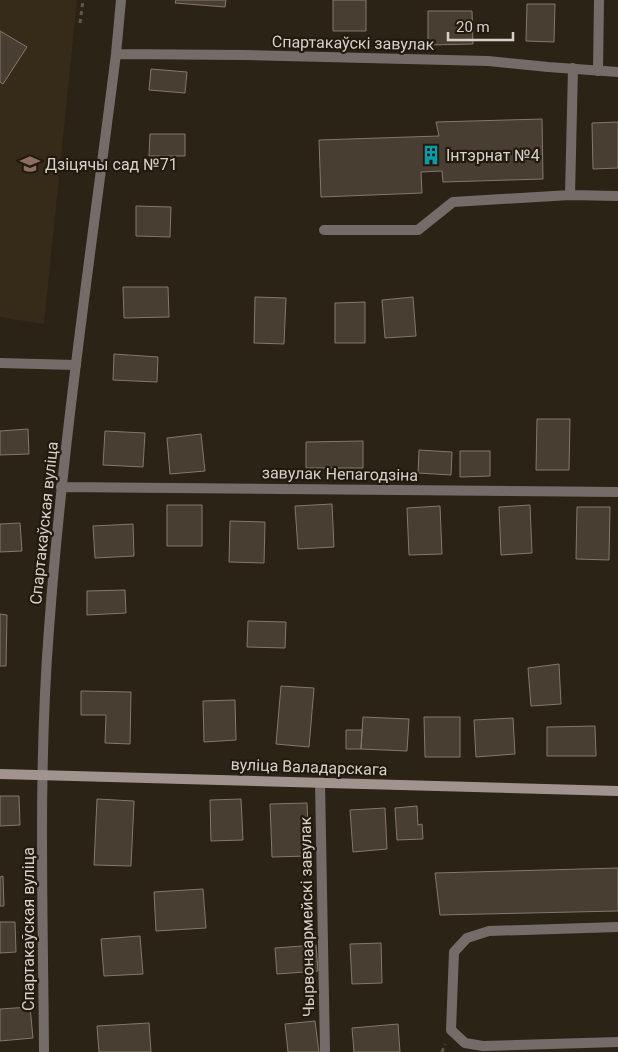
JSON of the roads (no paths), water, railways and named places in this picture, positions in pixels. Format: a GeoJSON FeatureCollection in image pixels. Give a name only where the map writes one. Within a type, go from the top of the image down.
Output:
{"type":"FeatureCollection","features":[{"type":"Feature","properties":{"kind":"main road","name":"вуліца Валадарскага"},"geometry":{"type":"LineString","coordinates":[[0,774],[618,791]]}},
{"type":"Feature","properties":{"kind":"street","name":"Спартакаўская вуліца"},"geometry":{"type":"LineString","coordinates":[[44,1052],[42,775],[49,631],[61,487],[116,54],[121,0]]}},
{"type":"Feature","properties":{"kind":"street"},"geometry":{"type":"LineString","coordinates":[[598,71],[599,0]]}},
{"type":"Feature","properties":{"kind":"street","name":"Спартакаўскі завулак"},"geometry":{"type":"LineString","coordinates":[[116,54],[488,60],[618,72]]}},
{"type":"Feature","properties":{"kind":"street"},"geometry":{"type":"LineString","coordinates":[[570,195],[573,68]]}},
{"type":"Feature","properties":{"kind":"street"},"geometry":{"type":"LineString","coordinates":[[324,230],[418,230],[453,202],[570,195],[618,196]]}},
{"type":"Feature","properties":{"kind":"street"},"geometry":{"type":"LineString","coordinates":[[0,363],[76,365]]}},
{"type":"Feature","properties":{"kind":"street","name":"завулак Непагодзіна"},"geometry":{"type":"LineString","coordinates":[[61,487],[618,492]]}},
{"type":"Feature","properties":{"kind":"street","name":"Чырвонаармейскі завулак"},"geometry":{"type":"LineString","coordinates":[[320,782],[325,1052]]}},
{"type":"Feature","properties":{"kind":"street"},"geometry":{"type":"LineString","coordinates":[[618,927],[488,931],[467,938],[454,952],[451,1030],[465,1043],[483,1046],[618,1042]]}},
{"type":"Feature","properties":{"kind":"place","name":"Інтэрнат №4"},"geometry":{"type":"Point","coordinates":[431,155]}},
{"type":"Feature","properties":{"kind":"place","name":"Дзіцячы сад №71"},"geometry":{"type":"Point","coordinates":[30,164]}}]}
